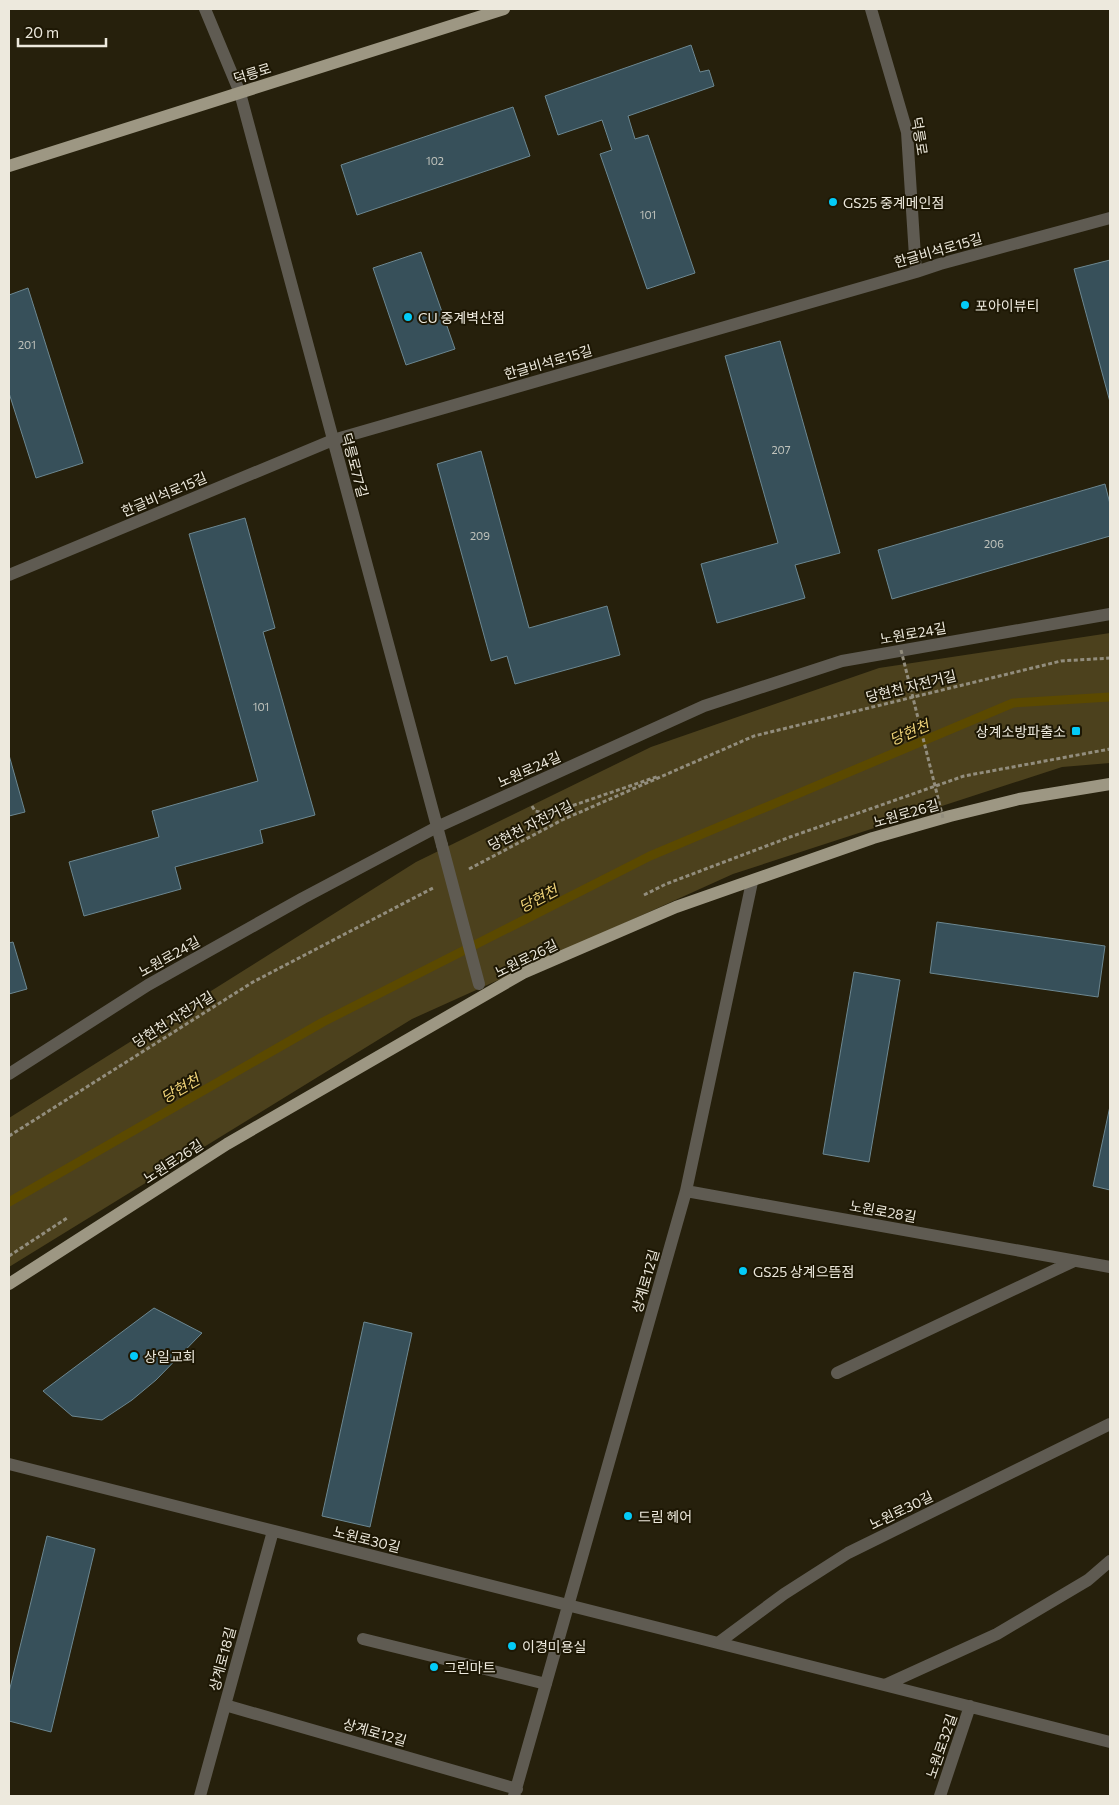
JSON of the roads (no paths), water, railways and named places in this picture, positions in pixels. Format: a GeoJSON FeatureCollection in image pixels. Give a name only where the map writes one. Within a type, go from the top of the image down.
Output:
{"type":"FeatureCollection","features":[{"type":"Feature","properties":{"kind":"main road","name":"덕릉로"},"geometry":{"type":"LineString","coordinates":[[9,166],[504,9]]}},
{"type":"Feature","properties":{"kind":"main road","name":"노원로26길"},"geometry":{"type":"LineString","coordinates":[[9,1284],[227,1144],[523,973],[658,915],[873,838],[1019,799],[1110,784]]}},
{"type":"Feature","properties":{"kind":"street","name":"덕릉로77길"},"geometry":{"type":"LineString","coordinates":[[205,9],[240,93],[482,997]]}},
{"type":"Feature","properties":{"kind":"street","name":"덕릉로"},"geometry":{"type":"LineString","coordinates":[[871,9],[907,132],[916,272]]}},
{"type":"Feature","properties":{"kind":"street","name":"한글비석로15길"},"geometry":{"type":"LineString","coordinates":[[9,575],[333,440],[940,264],[1110,218]]}},
{"type":"Feature","properties":{"kind":"street","name":"노원로24길"},"geometry":{"type":"LineString","coordinates":[[9,1074],[148,985],[303,898],[437,827],[704,706],[842,661],[1110,614]]}},
{"type":"Feature","properties":{"kind":"street","name":"상계로12길"},"geometry":{"type":"LineString","coordinates":[[225,1705],[516,1792],[686,1191],[752,882]]}},
{"type":"Feature","properties":{"kind":"street","name":"노원로28길"},"geometry":{"type":"LineString","coordinates":[[686,1191],[1110,1267]]}},
{"type":"Feature","properties":{"kind":"street"},"geometry":{"type":"LineString","coordinates":[[837,1373],[1074,1261]]}},
{"type":"Feature","properties":{"kind":"street","name":"노원로30길"},"geometry":{"type":"LineString","coordinates":[[718,1643],[784,1594],[848,1553],[1110,1424]]}},
{"type":"Feature","properties":{"kind":"street","name":"노원로30길"},"geometry":{"type":"LineString","coordinates":[[9,1464],[1110,1742]]}},
{"type":"Feature","properties":{"kind":"street","name":"상계로18길"},"geometry":{"type":"LineString","coordinates":[[200,1796],[273,1531]]}},
{"type":"Feature","properties":{"kind":"street"},"geometry":{"type":"LineString","coordinates":[[885,1685],[997,1634],[1088,1580],[1110,1561]]}},
{"type":"Feature","properties":{"kind":"street"},"geometry":{"type":"LineString","coordinates":[[363,1639],[546,1684]]}},
{"type":"Feature","properties":{"kind":"street","name":"노원로32길"},"geometry":{"type":"LineString","coordinates":[[940,1796],[970,1706]]}},
{"type":"Feature","properties":{"kind":"waterway","name":"당현천"},"geometry":{"type":"LineString","coordinates":[[9,1202],[323,1022],[650,856],[1013,703],[1110,697]]}},
{"type":"Feature","properties":{"kind":"place","name":"GS25 중계메인점"},"geometry":{"type":"Point","coordinates":[833,202]}},
{"type":"Feature","properties":{"kind":"place","name":"포아이뷰티"},"geometry":{"type":"Point","coordinates":[965,305]}},
{"type":"Feature","properties":{"kind":"place","name":"CU 중계벽산점"},"geometry":{"type":"Point","coordinates":[408,317]}},
{"type":"Feature","properties":{"kind":"place","name":"상계소방파출소"},"geometry":{"type":"Point","coordinates":[1076,731]}},
{"type":"Feature","properties":{"kind":"place","name":"GS25 상계으뜸점"},"geometry":{"type":"Point","coordinates":[743,1271]}},
{"type":"Feature","properties":{"kind":"place","name":"상일교회"},"geometry":{"type":"Point","coordinates":[134,1356]}},
{"type":"Feature","properties":{"kind":"place","name":"드림 헤어"},"geometry":{"type":"Point","coordinates":[628,1516]}},
{"type":"Feature","properties":{"kind":"place","name":"이경미용실"},"geometry":{"type":"Point","coordinates":[512,1646]}},
{"type":"Feature","properties":{"kind":"place","name":"그린마트"},"geometry":{"type":"Point","coordinates":[434,1667]}}]}
